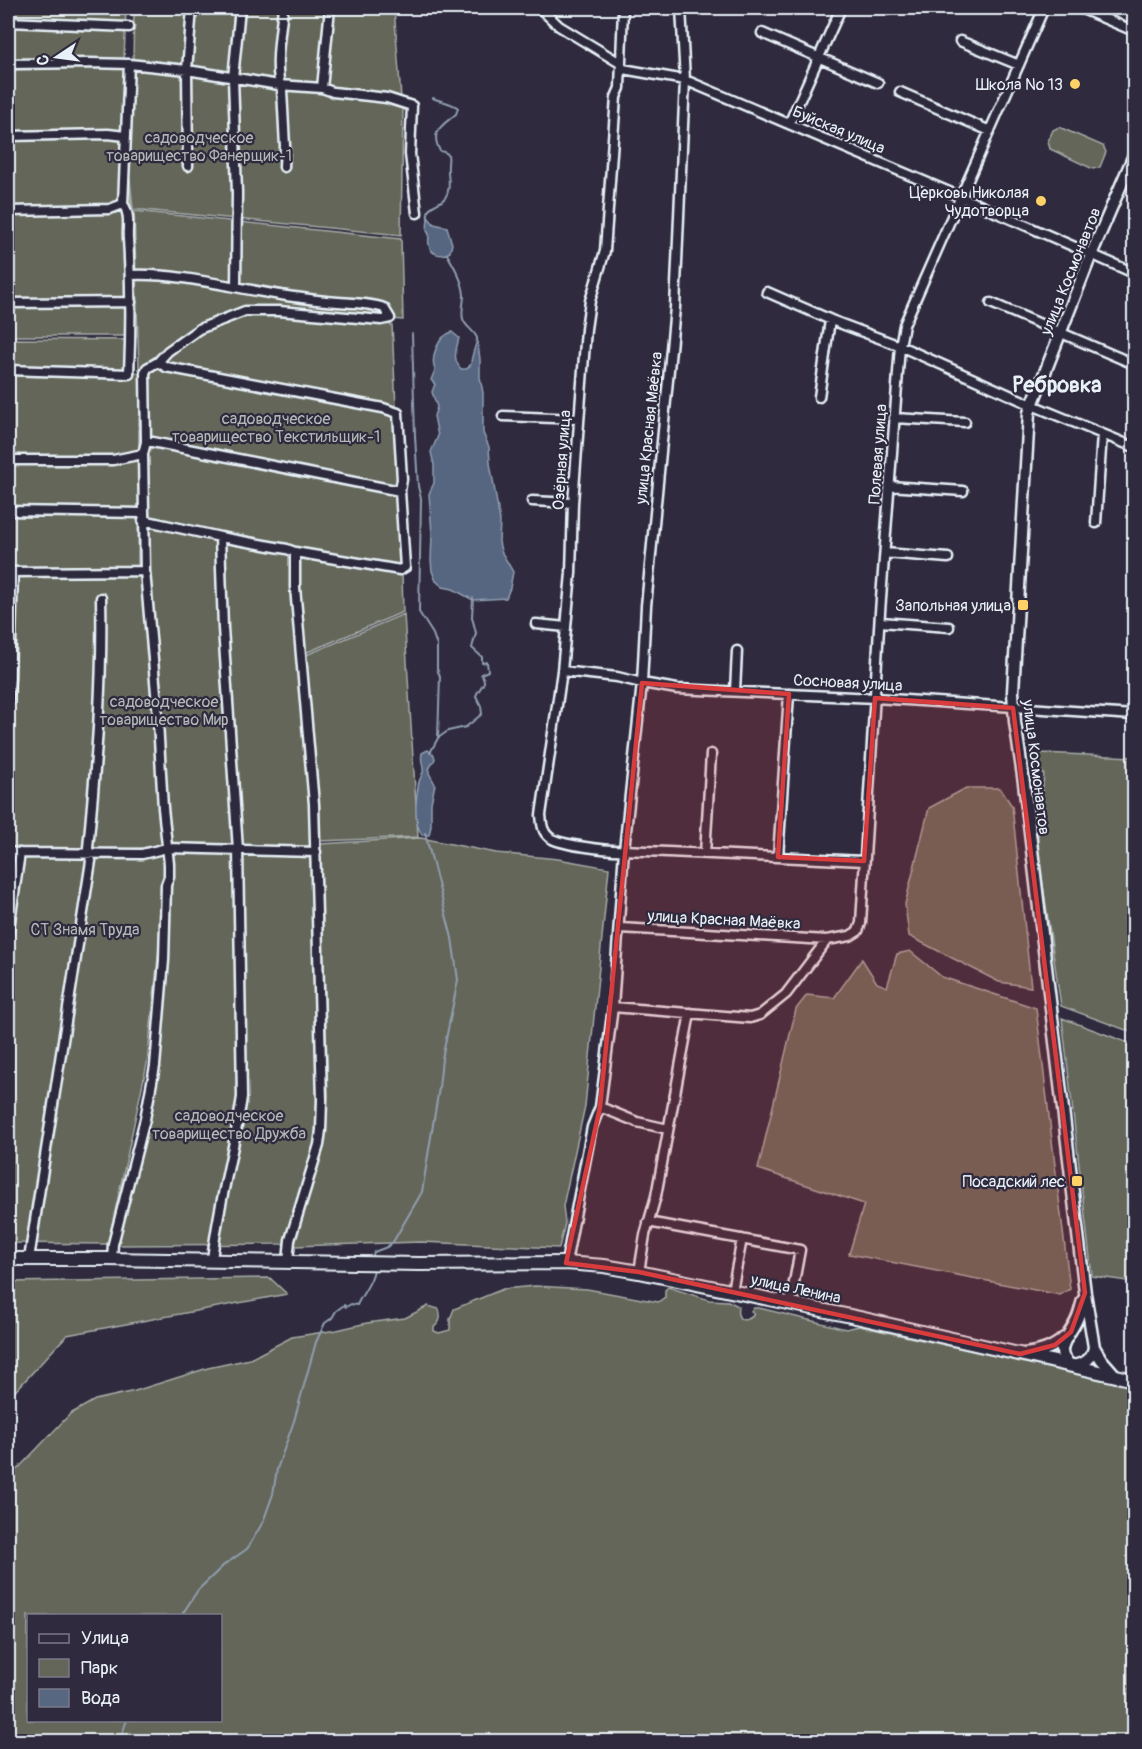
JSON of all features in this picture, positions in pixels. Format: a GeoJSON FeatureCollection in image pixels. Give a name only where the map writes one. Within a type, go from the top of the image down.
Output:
{"type":"FeatureCollection","features":[{"type":"Feature","properties":{"kind":"main road","name":"улица Ленина"},"geometry":{"type":"LineString","coordinates":[[8,1259],[446,1264],[566,1263],[604,1266],[732,1291],[1134,1380]]}},
{"type":"Feature","properties":{"kind":"street"},"geometry":{"type":"LineString","coordinates":[[188,166],[187,70],[192,8]]}},
{"type":"Feature","properties":{"kind":"street"},"geometry":{"type":"LineString","coordinates":[[237,287],[233,78],[240,8]]}},
{"type":"Feature","properties":{"kind":"street"},"geometry":{"type":"LineString","coordinates":[[283,8],[278,56],[279,85],[282,90],[284,167]]}},
{"type":"Feature","properties":{"kind":"street"},"geometry":{"type":"LineString","coordinates":[[322,88],[330,8]]}},
{"type":"Feature","properties":{"kind":"street","name":"Буйская улица"},"geometry":{"type":"LineString","coordinates":[[540,8],[559,26],[620,63],[623,69],[685,80],[1134,273]]}},
{"type":"Feature","properties":{"kind":"street","name":"Озёрная улица"},"geometry":{"type":"LineString","coordinates":[[623,8],[620,88],[616,97],[605,251],[590,301],[586,328],[573,503],[571,573],[562,672],[541,815],[542,828],[550,838],[560,842],[612,851],[624,850]]}},
{"type":"Feature","properties":{"kind":"street","name":"улица Красная Маёвка"},"geometry":{"type":"LineString","coordinates":[[566,1263],[592,1127],[600,1107],[620,928],[624,850],[642,683],[646,606],[675,308],[685,80],[681,8]]}},
{"type":"Feature","properties":{"kind":"street"},"geometry":{"type":"LineString","coordinates":[[789,124],[841,8]]}},
{"type":"Feature","properties":{"kind":"street","name":"Полевая улица"},"geometry":{"type":"LineString","coordinates":[[858,931],[861,924],[894,418],[904,325],[1044,8]]}},
{"type":"Feature","properties":{"kind":"street"},"geometry":{"type":"LineString","coordinates":[[1080,8],[1134,31]]}},
{"type":"Feature","properties":{"kind":"street"},"geometry":{"type":"LineString","coordinates":[[8,22],[129,27]]}},
{"type":"Feature","properties":{"kind":"street"},"geometry":{"type":"LineString","coordinates":[[762,33],[878,83]]}},
{"type":"Feature","properties":{"kind":"street"},"geometry":{"type":"LineString","coordinates":[[960,41],[1019,65]]}},
{"type":"Feature","properties":{"kind":"street"},"geometry":{"type":"LineString","coordinates":[[8,64],[129,64],[187,70],[279,85],[322,88],[333,92],[387,98],[412,106],[410,154],[417,213]]}},
{"type":"Feature","properties":{"kind":"street"},"geometry":{"type":"LineString","coordinates":[[8,370],[129,374],[132,327],[131,275],[127,236],[128,217],[123,204],[129,64]]}},
{"type":"Feature","properties":{"kind":"street"},"geometry":{"type":"LineString","coordinates":[[900,92],[990,131]]}},
{"type":"Feature","properties":{"kind":"street"},"geometry":{"type":"LineString","coordinates":[[8,136],[108,134],[125,136]]}},
{"type":"Feature","properties":{"kind":"street","name":"улица Космонавтов"},"geometry":{"type":"LineString","coordinates":[[1094,1347],[1084,1293],[1013,692],[1028,424],[1032,405],[1091,255],[1134,155]]}},
{"type":"Feature","properties":{"kind":"street"},"geometry":{"type":"LineString","coordinates":[[8,211],[110,209],[123,204]]}},
{"type":"Feature","properties":{"kind":"street"},"geometry":{"type":"LineString","coordinates":[[112,1259],[113,1244],[145,1119],[155,1066],[161,1010],[166,885],[169,878],[145,571],[143,454],[146,442],[145,373],[147,368],[158,363],[168,351],[199,329],[245,311],[279,311],[381,320],[390,318],[384,308],[377,305],[252,291],[150,274],[131,275]]}},
{"type":"Feature","properties":{"kind":"street"},"geometry":{"type":"LineString","coordinates":[[767,292],[830,320],[900,346],[1032,405],[1134,447]]}},
{"type":"Feature","properties":{"kind":"street"},"geometry":{"type":"LineString","coordinates":[[8,303],[131,302]]}},
{"type":"Feature","properties":{"kind":"street"},"geometry":{"type":"LineString","coordinates":[[991,303],[1134,364]]}},
{"type":"Feature","properties":{"kind":"street"},"geometry":{"type":"LineString","coordinates":[[819,397],[830,320]]}},
{"type":"Feature","properties":{"kind":"street"},"geometry":{"type":"LineString","coordinates":[[8,511],[144,517],[220,537],[272,545],[295,552],[399,570],[405,567],[398,413],[166,367],[158,363]]}},
{"type":"Feature","properties":{"kind":"street"},"geometry":{"type":"LineString","coordinates":[[503,416],[579,419]]}},
{"type":"Feature","properties":{"kind":"street"},"geometry":{"type":"LineString","coordinates":[[894,418],[965,422]]}},
{"type":"Feature","properties":{"kind":"street"},"geometry":{"type":"LineString","coordinates":[[1096,523],[1102,434]]}},
{"type":"Feature","properties":{"kind":"street"},"geometry":{"type":"LineString","coordinates":[[146,442],[400,491]]}},
{"type":"Feature","properties":{"kind":"street"},"geometry":{"type":"LineString","coordinates":[[8,460],[113,460],[143,454]]}},
{"type":"Feature","properties":{"kind":"street"},"geometry":{"type":"LineString","coordinates":[[889,486],[963,491]]}},
{"type":"Feature","properties":{"kind":"street"},"geometry":{"type":"LineString","coordinates":[[532,501],[573,503]]}},
{"type":"Feature","properties":{"kind":"street"},"geometry":{"type":"LineString","coordinates":[[212,1260],[216,1225],[237,1131],[242,1097],[238,850],[223,628],[220,537]]}},
{"type":"Feature","properties":{"kind":"street"},"geometry":{"type":"LineString","coordinates":[[288,1261],[290,1240],[319,1145],[322,1101],[314,804],[295,587],[295,552]]}},
{"type":"Feature","properties":{"kind":"street"},"geometry":{"type":"LineString","coordinates":[[885,553],[948,558]]}},
{"type":"Feature","properties":{"kind":"street"},"geometry":{"type":"LineString","coordinates":[[8,702],[10,572],[145,571]]}},
{"type":"Feature","properties":{"kind":"street"},"geometry":{"type":"LineString","coordinates":[[29,1259],[91,861],[88,848],[98,751],[102,638],[100,598]]}},
{"type":"Feature","properties":{"kind":"street"},"geometry":{"type":"LineString","coordinates":[[880,621],[949,627]]}},
{"type":"Feature","properties":{"kind":"street"},"geometry":{"type":"LineString","coordinates":[[536,624],[566,627]]}},
{"type":"Feature","properties":{"kind":"street"},"geometry":{"type":"LineString","coordinates":[[735,692],[737,651]]}},
{"type":"Feature","properties":{"kind":"street","name":"Сосновая улица"},"geometry":{"type":"LineString","coordinates":[[562,672],[617,677],[677,689],[875,698],[1134,715]]}},
{"type":"Feature","properties":{"kind":"street"},"geometry":{"type":"LineString","coordinates":[[778,857],[789,694]]}},
{"type":"Feature","properties":{"kind":"street"},"geometry":{"type":"LineString","coordinates":[[705,854],[711,754]]}},
{"type":"Feature","properties":{"kind":"street"},"geometry":{"type":"LineString","coordinates":[[8,852],[142,854],[167,848],[316,852]]}},
{"type":"Feature","properties":{"kind":"street"},"geometry":{"type":"LineString","coordinates":[[624,850],[864,861]]}},
{"type":"Feature","properties":{"kind":"street"},"geometry":{"type":"LineString","coordinates":[[8,935],[21,853]]}},
{"type":"Feature","properties":{"kind":"street","name":"улица Красная Маёвка"},"geometry":{"type":"LineString","coordinates":[[620,928],[827,940],[850,936],[858,931]]}},
{"type":"Feature","properties":{"kind":"street"},"geometry":{"type":"LineString","coordinates":[[612,1007],[750,1018],[760,1015],[786,994],[827,940]]}},
{"type":"Feature","properties":{"kind":"street"},"geometry":{"type":"LineString","coordinates":[[639,1272],[645,1235],[656,1196],[690,1013]]}},
{"type":"Feature","properties":{"kind":"street"},"geometry":{"type":"LineString","coordinates":[[600,1107],[637,1122],[668,1129]]}},
{"type":"Feature","properties":{"kind":"street"},"geometry":{"type":"LineString","coordinates":[[648,1222],[800,1250],[790,1304]]}},
{"type":"Feature","properties":{"kind":"street"},"geometry":{"type":"LineString","coordinates":[[732,1291],[742,1239]]}},
{"type":"Feature","properties":{"kind":"street"},"geometry":{"type":"LineString","coordinates":[[1084,1293],[1078,1317],[1061,1349],[1066,1362],[1072,1366],[1082,1365],[1088,1360],[1094,1347]]}},
{"type":"Feature","properties":{"kind":"street"},"geometry":{"type":"LineString","coordinates":[[1020,1354],[1040,1352],[1056,1346],[1071,1332]]}},
{"type":"Feature","properties":{"kind":"street"},"geometry":{"type":"LineString","coordinates":[[1094,1347],[1115,1376]]}},
{"type":"Feature","properties":{"kind":"highlighted area"},"geometry":{"type":"Polygon","coordinates":[[[642,683],[789,694],[778,857],[864,861],[875,698],[1013,708],[1085,1293],[1071,1332],[1055,1345],[1020,1354],[639,1272],[566,1263],[600,1107],[642,683]]]}},
{"type":"Feature","properties":{"kind":"green space"},"geometry":{"type":"Polygon","coordinates":[[[8,8],[126,8],[124,60],[8,62],[8,8]]]}},
{"type":"Feature","properties":{"kind":"green space"},"geometry":{"type":"Polygon","coordinates":[[[134,8],[394,8],[401,98],[133,62],[134,8]]]}},
{"type":"Feature","properties":{"kind":"green space","name":"садоводческое товарищество Фанерщик-1"},"geometry":{"type":"Polygon","coordinates":[[[132,67],[379,102],[403,109],[401,235],[133,209],[130,179],[136,336],[8,336],[8,70],[132,67]]]}},
{"type":"Feature","properties":{"kind":"green space"},"geometry":{"type":"Polygon","coordinates":[[[1059,127],[1103,146],[1106,152],[1100,167],[1093,169],[1050,149],[1048,141],[1053,130],[1059,127]]]}},
{"type":"Feature","properties":{"kind":"green space"},"geometry":{"type":"Polygon","coordinates":[[[134,211],[401,239],[403,320],[285,311],[392,325],[404,572],[395,570],[402,573],[403,612],[303,654],[304,656],[404,614],[418,837],[320,841],[306,693],[313,848],[197,846],[126,849],[8,849],[8,568],[12,568],[12,574],[140,575],[146,519],[141,518],[139,417],[138,567],[8,567],[8,339],[134,340],[135,372],[139,373],[174,343],[251,307],[200,323],[177,338],[139,369],[134,211]]]}},
{"type":"Feature","properties":{"kind":"green space"},"geometry":{"type":"Polygon","coordinates":[[[1040,753],[1134,757],[1134,1033],[1061,1006],[1037,845],[1044,774],[1035,769],[1032,759],[1040,753]]]}},
{"type":"Feature","properties":{"kind":"green space"},"geometry":{"type":"Polygon","coordinates":[[[966,788],[1000,788],[1012,806],[1031,987],[999,982],[909,936],[905,904],[929,808],[966,788]]]}},
{"type":"Feature","properties":{"kind":"green space"},"geometry":{"type":"Polygon","coordinates":[[[421,838],[496,853],[558,859],[609,868],[585,1106],[563,1206],[565,1223],[559,1248],[421,1242],[294,1246],[322,1144],[328,1095],[320,844],[421,838]]]}},
{"type":"Feature","properties":{"kind":"green space","name":"СТ Знамя Труда"},"geometry":{"type":"Polygon","coordinates":[[[169,850],[147,1064],[108,1244],[8,1243],[8,890],[13,854],[169,850]]]}},
{"type":"Feature","properties":{"kind":"green space","name":"садоводческое товарищество Дружба"},"geometry":{"type":"Polygon","coordinates":[[[171,850],[312,858],[317,1090],[315,1139],[284,1244],[117,1245],[151,1065],[171,850]]]}},
{"type":"Feature","properties":{"kind":"green space"},"geometry":{"type":"Polygon","coordinates":[[[910,951],[942,977],[1036,1008],[1070,1289],[1060,1295],[849,1254],[864,1204],[758,1169],[796,1009],[807,995],[834,998],[862,959],[877,983],[887,987],[897,954],[910,951]]]}},
{"type":"Feature","properties":{"kind":"green space"},"geometry":{"type":"Polygon","coordinates":[[[1062,1018],[1134,1045],[1134,1282],[1092,1276],[1062,1018]]]}},
{"type":"Feature","properties":{"kind":"green space"},"geometry":{"type":"Polygon","coordinates":[[[270,1278],[287,1294],[67,1335],[8,1399],[8,1282],[270,1278]]]}},
{"type":"Feature","properties":{"kind":"green space"},"geometry":{"type":"Polygon","coordinates":[[[535,1286],[587,1289],[658,1302],[665,1297],[665,1290],[668,1287],[709,1300],[728,1301],[738,1306],[739,1317],[743,1320],[753,1316],[751,1311],[754,1308],[759,1308],[846,1329],[859,1326],[1134,1387],[1134,1741],[8,1741],[8,1479],[70,1414],[95,1400],[135,1391],[208,1368],[250,1359],[292,1337],[405,1318],[428,1306],[439,1309],[440,1319],[434,1331],[439,1333],[450,1330],[450,1319],[454,1309],[503,1289],[535,1286]]]}},
{"type":"Feature","properties":{"kind":"water"},"geometry":{"type":"Polygon","coordinates":[[[428,217],[434,224],[447,227],[452,244],[450,252],[437,254],[430,248],[427,231],[428,217]]]}},
{"type":"Feature","properties":{"kind":"water"},"geometry":{"type":"Polygon","coordinates":[[[452,332],[459,338],[456,358],[461,369],[467,369],[471,364],[477,338],[483,393],[483,433],[489,447],[500,521],[499,542],[501,551],[513,572],[506,598],[473,600],[453,589],[443,587],[436,581],[432,571],[429,494],[434,483],[431,452],[438,436],[434,416],[437,407],[432,392],[435,384],[431,380],[435,370],[436,348],[447,334],[452,332]]]}},
{"type":"Feature","properties":{"kind":"water"},"geometry":{"type":"Polygon","coordinates":[[[428,750],[435,759],[429,773],[435,784],[429,835],[422,835],[417,823],[416,802],[423,772],[422,753],[428,750]]]}},
{"type":"Feature","properties":{"kind":"waterway"},"geometry":{"type":"LineString","coordinates":[[428,218],[429,210],[445,198],[449,186],[448,154],[440,151],[437,144],[437,133],[442,125],[456,114],[458,108],[433,98]]}},
{"type":"Feature","properties":{"kind":"waterway"},"geometry":{"type":"LineString","coordinates":[[447,254],[462,284],[463,319],[477,338]]}},
{"type":"Feature","properties":{"kind":"waterway"},"geometry":{"type":"LineString","coordinates":[[412,334],[415,436],[421,499],[419,612],[433,634],[437,646],[437,669],[440,676],[438,738]]}},
{"type":"Feature","properties":{"kind":"waterway"},"geometry":{"type":"LineString","coordinates":[[430,753],[438,738],[448,731],[466,727],[482,714],[476,696],[484,682],[481,674],[488,671],[487,662],[482,663],[482,657],[472,648],[476,633],[472,617],[473,598]]}},
{"type":"Feature","properties":{"kind":"waterway"},"geometry":{"type":"LineString","coordinates":[[372,1258],[374,1252],[393,1242],[422,1192],[442,1059],[458,980],[452,938],[425,833]]}},
{"type":"Feature","properties":{"kind":"waterway"},"geometry":{"type":"LineString","coordinates":[[182,1614],[198,1590],[224,1565],[247,1549],[263,1522],[316,1342],[325,1323],[336,1311],[344,1305],[346,1307],[351,1304],[357,1305],[370,1283],[374,1269]]}},
{"type":"Feature","properties":{"kind":"waterway"},"geometry":{"type":"LineString","coordinates":[[119,1742],[126,1722]]}},
{"type":"Feature","properties":{"kind":"place","name":"Школа № 13"},"geometry":{"type":"Point","coordinates":[1075,84]}},
{"type":"Feature","properties":{"kind":"place","name":"Церковь Николая Чудотворца"},"geometry":{"type":"Point","coordinates":[1041,201]}},
{"type":"Feature","properties":{"kind":"place","name":"Запольная улица"},"geometry":{"type":"Point","coordinates":[1023,605]}},
{"type":"Feature","properties":{"kind":"place","name":"Посадский лес"},"geometry":{"type":"Point","coordinates":[1077,1181]}},
{"type":"Feature","properties":{"kind":"district","name":"Ребровка"},"geometry":{"type":"Point","coordinates":[1057,384]}},
{"type":"Feature","properties":{"kind":"park label","name":"садоводческое товарищество Текстильщик-1"},"geometry":{"type":"Point","coordinates":[276,427]}},
{"type":"Feature","properties":{"kind":"park label","name":"садоводческое товарищество Мир"},"geometry":{"type":"Point","coordinates":[164,710]}}]}
